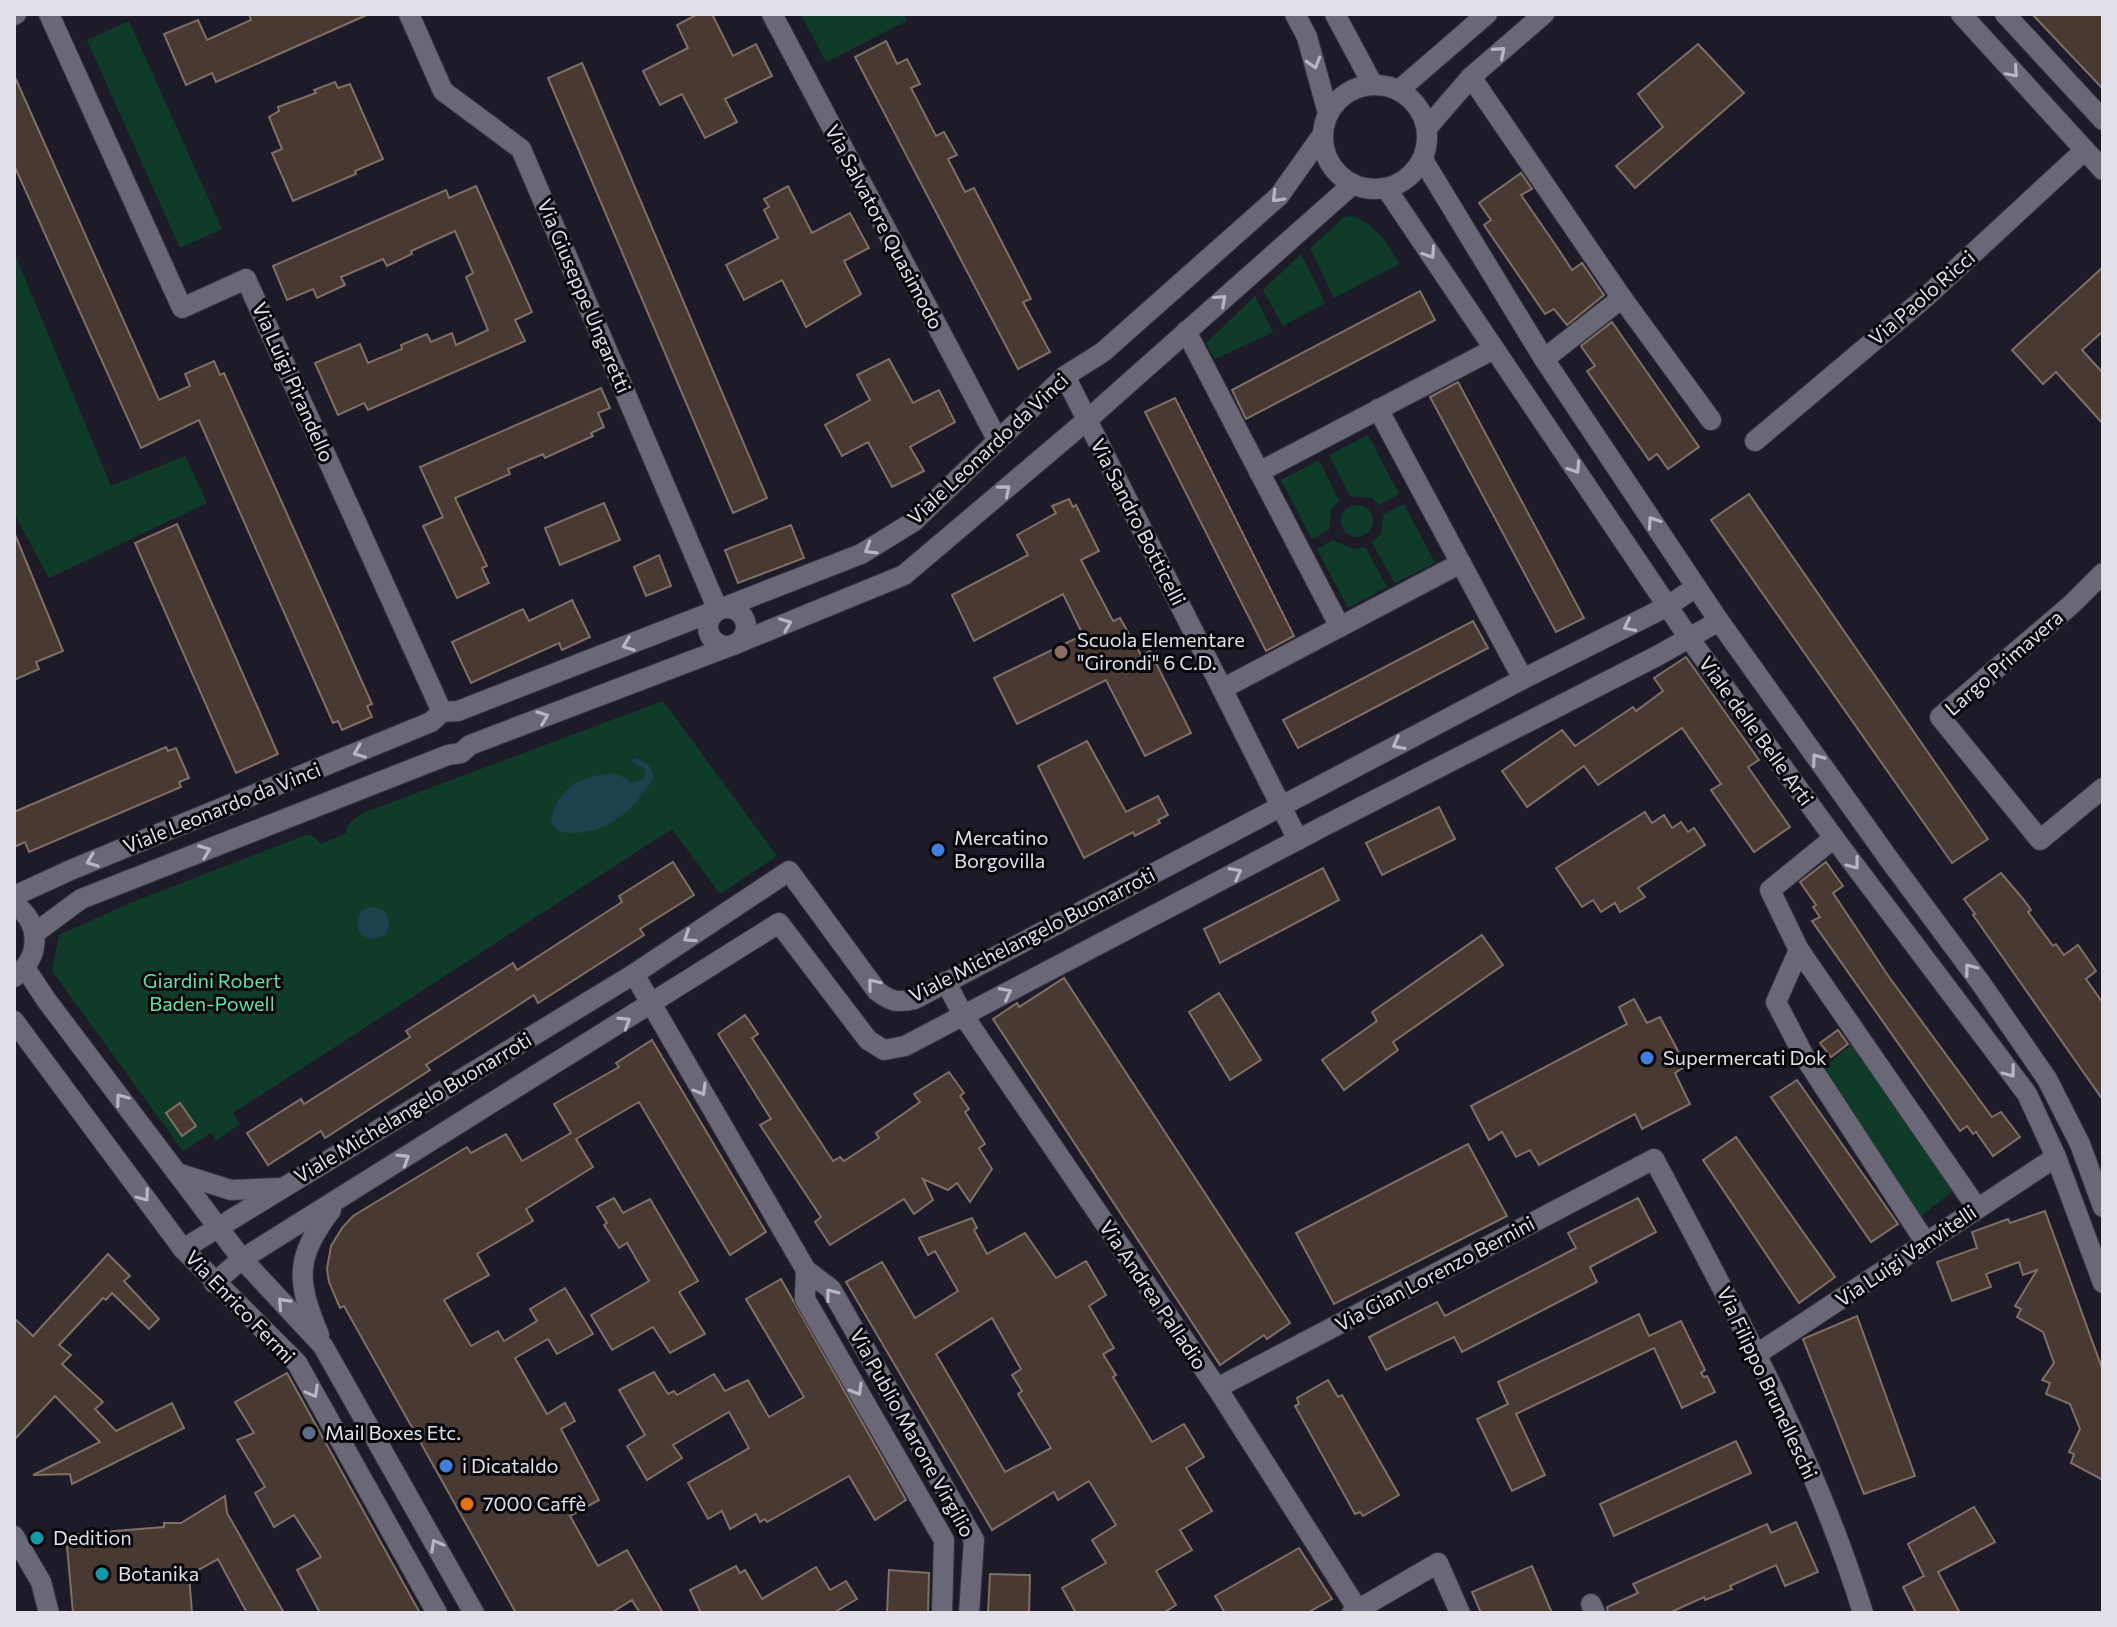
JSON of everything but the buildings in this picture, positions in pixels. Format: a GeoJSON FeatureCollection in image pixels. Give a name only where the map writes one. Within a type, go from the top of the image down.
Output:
{"type":"FeatureCollection","features":[{"type":"Feature","properties":{"kind":"street","name":"Via Luigi Pirandello"},"geometry":{"type":"LineString","coordinates":[[49,14],[182,308],[246,279],[444,715]]}},
{"type":"Feature","properties":{"kind":"street","name":"Via Giuseppe Ungaretti"},"geometry":{"type":"LineString","coordinates":[[409,14],[443,91],[521,149],[718,610]]}},
{"type":"Feature","properties":{"kind":"street","name":"Via Salvatore Quasimodo"},"geometry":{"type":"LineString","coordinates":[[772,14],[997,439]]}},
{"type":"Feature","properties":{"kind":"street"},"geometry":{"type":"LineString","coordinates":[[1295,14],[1307,37],[1328,113],[1323,134],[1326,155],[1340,176],[1369,189],[1386,188],[1401,183],[1414,173],[1423,160],[1427,128],[1422,113],[1399,90],[1373,85],[1347,93],[1328,113]]}},
{"type":"Feature","properties":{"kind":"street"},"geometry":{"type":"LineString","coordinates":[[1335,14],[1373,85]]}},
{"type":"Feature","properties":{"kind":"street"},"geometry":{"type":"LineString","coordinates":[[1399,90],[1487,14]]}},
{"type":"Feature","properties":{"kind":"street"},"geometry":{"type":"LineString","coordinates":[[1427,128],[1471,77],[1544,14]]}},
{"type":"Feature","properties":{"kind":"street"},"geometry":{"type":"LineString","coordinates":[[1961,14],[2103,170]]}},
{"type":"Feature","properties":{"kind":"street"},"geometry":{"type":"LineString","coordinates":[[2005,14],[2103,120]]}},
{"type":"Feature","properties":{"kind":"street"},"geometry":{"type":"LineString","coordinates":[[1471,77],[1622,298],[1711,420]]}},
{"type":"Feature","properties":{"kind":"street","name":"Viale Leonardo da Vinci"},"geometry":{"type":"LineString","coordinates":[[14,896],[444,715],[861,554],[913,522],[1065,376],[1103,352],[1279,196],[1323,134]]}},
{"type":"Feature","properties":{"kind":"street","name":"Via Paolo Ricci"},"geometry":{"type":"LineString","coordinates":[[1755,441],[1927,296],[2085,150]]}},
{"type":"Feature","properties":{"kind":"street","name":"Viale delle Belle Arti"},"geometry":{"type":"LineString","coordinates":[[1423,160],[1544,359],[1719,621],[2047,1079],[2080,1144],[2103,1207]]}},
{"type":"Feature","properties":{"kind":"street","name":"Viale Leonardo da Vinci"},"geometry":{"type":"LineString","coordinates":[[35,933],[81,899],[448,755],[461,753],[470,745],[733,645],[904,575],[1087,420],[1353,184]]}},
{"type":"Feature","properties":{"kind":"street","name":"Viale delle Belle Arti"},"geometry":{"type":"LineString","coordinates":[[1386,188],[1689,638],[1834,838],[2027,1094],[2056,1157],[2103,1283]]}},
{"type":"Feature","properties":{"kind":"street"},"geometry":{"type":"LineString","coordinates":[[1544,359],[1622,298]]}},
{"type":"Feature","properties":{"kind":"street"},"geometry":{"type":"LineString","coordinates":[[1186,331],[1340,627]]}},
{"type":"Feature","properties":{"kind":"street"},"geometry":{"type":"LineString","coordinates":[[1259,472],[1494,349]]}},
{"type":"Feature","properties":{"kind":"street","name":"Via Sandro Botticelli"},"geometry":{"type":"LineString","coordinates":[[1065,376],[1298,840]]}},
{"type":"Feature","properties":{"kind":"street"},"geometry":{"type":"LineString","coordinates":[[1378,409],[1523,679]]}},
{"type":"Feature","properties":{"kind":"street"},"geometry":{"type":"LineString","coordinates":[[1222,689],[1461,563]]}},
{"type":"Feature","properties":{"kind":"street","name":"Largo Primavera"},"geometry":{"type":"LineString","coordinates":[[2102,577],[1940,717],[2040,840],[2103,788]]}},
{"type":"Feature","properties":{"kind":"street","name":"Viale Michelangelo Buonarroti"},"geometry":{"type":"LineString","coordinates":[[183,1249],[634,974],[789,871],[877,991],[889,1000],[900,1003],[915,999],[1668,606],[1696,587]]}},
{"type":"Feature","properties":{"kind":"street"},"geometry":{"type":"LineString","coordinates":[[718,610],[731,608],[744,618],[745,634],[733,645]]}},
{"type":"Feature","properties":{"kind":"street","name":"Viale Michelangelo Buonarroti"},"geometry":{"type":"LineString","coordinates":[[214,1283],[242,1259],[779,923],[868,1040],[884,1050],[905,1046],[1719,621]]}},
{"type":"Feature","properties":{"kind":"street"},"geometry":{"type":"LineString","coordinates":[[448,755],[441,753],[428,734],[444,715],[470,719],[474,733],[470,745]]}},
{"type":"Feature","properties":{"kind":"street"},"geometry":{"type":"LineString","coordinates":[[1834,838],[1770,890],[1799,950],[1977,1208]]}},
{"type":"Feature","properties":{"kind":"street"},"geometry":{"type":"LineString","coordinates":[[14,904],[28,916],[35,933],[32,958],[20,973]]}},
{"type":"Feature","properties":{"kind":"street"},"geometry":{"type":"LineString","coordinates":[[1799,950],[1776,1002],[1804,1056],[1926,1243]]}},
{"type":"Feature","properties":{"kind":"street","name":"Via Enrico Fermi"},"geometry":{"type":"LineString","coordinates":[[20,973],[47,1001],[242,1259],[323,1346]]}},
{"type":"Feature","properties":{"kind":"street","name":"Via Publio Marone Virgilio"},"geometry":{"type":"LineString","coordinates":[[634,974],[806,1270],[831,1289],[974,1540],[969,1613]]}},
{"type":"Feature","properties":{"kind":"street","name":"Via Andrea Palladio"},"geometry":{"type":"LineString","coordinates":[[946,982],[963,1015],[1217,1388],[1355,1611]]}},
{"type":"Feature","properties":{"kind":"street","name":"Via Enrico Fermi"},"geometry":{"type":"LineString","coordinates":[[14,1021],[183,1249],[297,1363],[437,1613]]}},
{"type":"Feature","properties":{"kind":"street","name":"Via Luigi Vanvitelli"},"geometry":{"type":"LineString","coordinates":[[1757,1354],[2056,1157]]}},
{"type":"Feature","properties":{"kind":"street","name":"Via Gian Lorenzo Bernini"},"geometry":{"type":"LineString","coordinates":[[1217,1388],[1654,1159]]}},
{"type":"Feature","properties":{"kind":"street","name":"Via Filippo Brunelleschi"},"geometry":{"type":"LineString","coordinates":[[1654,1159],[1757,1354],[1819,1492],[1863,1613]]}},
{"type":"Feature","properties":{"kind":"street"},"geometry":{"type":"LineString","coordinates":[[177,1173],[231,1190],[283,1188]]}},
{"type":"Feature","properties":{"kind":"street","name":"Via Enrico Fermi"},"geometry":{"type":"LineString","coordinates":[[338,1200],[312,1238],[301,1270],[309,1311],[323,1346],[474,1613]]}},
{"type":"Feature","properties":{"kind":"street","name":"Via Publio Marone Virgilio"},"geometry":{"type":"LineString","coordinates":[[806,1270],[805,1299],[944,1540],[942,1613]]}},
{"type":"Feature","properties":{"kind":"street"},"geometry":{"type":"LineString","coordinates":[[369,1494],[399,1478]]}},
{"type":"Feature","properties":{"kind":"street"},"geometry":{"type":"LineString","coordinates":[[14,1536],[41,1582],[49,1613]]}},
{"type":"Feature","properties":{"kind":"street"},"geometry":{"type":"LineString","coordinates":[[1355,1611],[1438,1563],[1460,1613]]}},
{"type":"Feature","properties":{"kind":"green space"},"geometry":{"type":"Polygon","coordinates":[[[801,14],[904,14],[907,21],[826,62],[801,14]]]}},
{"type":"Feature","properties":{"kind":"green space"},"geometry":{"type":"Polygon","coordinates":[[[129,21],[222,229],[180,248],[87,40],[129,21]]]}},
{"type":"Feature","properties":{"kind":"green space"},"geometry":{"type":"Polygon","coordinates":[[[1353,216],[1380,236],[1399,264],[1334,298],[1310,248],[1345,217],[1353,216]]]}},
{"type":"Feature","properties":{"kind":"green space"},"geometry":{"type":"Polygon","coordinates":[[[14,252],[111,486],[185,456],[207,503],[49,578],[14,513],[14,252]]]}},
{"type":"Feature","properties":{"kind":"green space"},"geometry":{"type":"Polygon","coordinates":[[[1301,254],[1325,303],[1283,326],[1263,290],[1301,254]]]}},
{"type":"Feature","properties":{"kind":"green space"},"geometry":{"type":"Polygon","coordinates":[[[1255,296],[1273,332],[1215,359],[1206,343],[1255,296]]]}},
{"type":"Feature","properties":{"kind":"green space"},"geometry":{"type":"Polygon","coordinates":[[[1368,435],[1399,494],[1379,505],[1372,498],[1350,496],[1329,455],[1368,435]]]}},
{"type":"Feature","properties":{"kind":"green space"},"geometry":{"type":"Polygon","coordinates":[[[1319,460],[1339,501],[1331,509],[1329,530],[1312,539],[1281,480],[1319,460]]]}},
{"type":"Feature","properties":{"kind":"green space"},"geometry":{"type":"Polygon","coordinates":[[[1404,504],[1435,563],[1395,583],[1372,543],[1381,534],[1384,514],[1404,504]]]}},
{"type":"Feature","properties":{"kind":"green space"},"geometry":{"type":"Polygon","coordinates":[[[1357,505],[1368,510],[1373,521],[1368,532],[1357,537],[1346,532],[1341,521],[1346,510],[1357,505]]]}},
{"type":"Feature","properties":{"kind":"green space"},"geometry":{"type":"Polygon","coordinates":[[[1333,540],[1353,549],[1365,547],[1387,587],[1348,608],[1317,549],[1333,540]]]}},
{"type":"Feature","properties":{"kind":"green space","name":"Giardini Robert Baden-Powell"},"geometry":{"type":"Polygon","coordinates":[[[663,701],[777,856],[720,894],[672,829],[233,1113],[240,1124],[216,1141],[211,1133],[183,1151],[52,971],[59,935],[130,903],[306,835],[311,835],[321,844],[346,833],[351,822],[368,811],[663,701]]]}},
{"type":"Feature","properties":{"kind":"green space"},"geometry":{"type":"Polygon","coordinates":[[[1853,1043],[1954,1190],[1920,1217],[1820,1070],[1853,1043]]]}},
{"type":"Feature","properties":{"kind":"water"},"geometry":{"type":"Polygon","coordinates":[[[634,758],[648,765],[653,778],[625,813],[588,832],[558,831],[551,821],[557,803],[568,789],[584,779],[612,774],[633,784],[644,778],[646,771],[632,761],[634,758]]]}},
{"type":"Feature","properties":{"kind":"water"},"geometry":{"type":"Polygon","coordinates":[[[373,907],[385,911],[389,923],[385,935],[373,939],[361,935],[357,923],[361,911],[373,907]]]}},
{"type":"Feature","properties":{"kind":"place","name":"Scuola Elementare \"Girondi\" 6 C.D."},"geometry":{"type":"Point","coordinates":[1061,652]}},
{"type":"Feature","properties":{"kind":"place","name":"Mercatino Borgovilla"},"geometry":{"type":"Point","coordinates":[938,850]}},
{"type":"Feature","properties":{"kind":"place","name":"Supermercati Dok"},"geometry":{"type":"Point","coordinates":[1647,1058]}},
{"type":"Feature","properties":{"kind":"place","name":"Mail Boxes Etc."},"geometry":{"type":"Point","coordinates":[309,1433]}},
{"type":"Feature","properties":{"kind":"place","name":"i Dicataldo"},"geometry":{"type":"Point","coordinates":[446,1466]}},
{"type":"Feature","properties":{"kind":"place","name":"7000 Caffè"},"geometry":{"type":"Point","coordinates":[467,1504]}},
{"type":"Feature","properties":{"kind":"place","name":"Dedition"},"geometry":{"type":"Point","coordinates":[37,1538]}},
{"type":"Feature","properties":{"kind":"place","name":"Botanika"},"geometry":{"type":"Point","coordinates":[102,1574]}}]}
